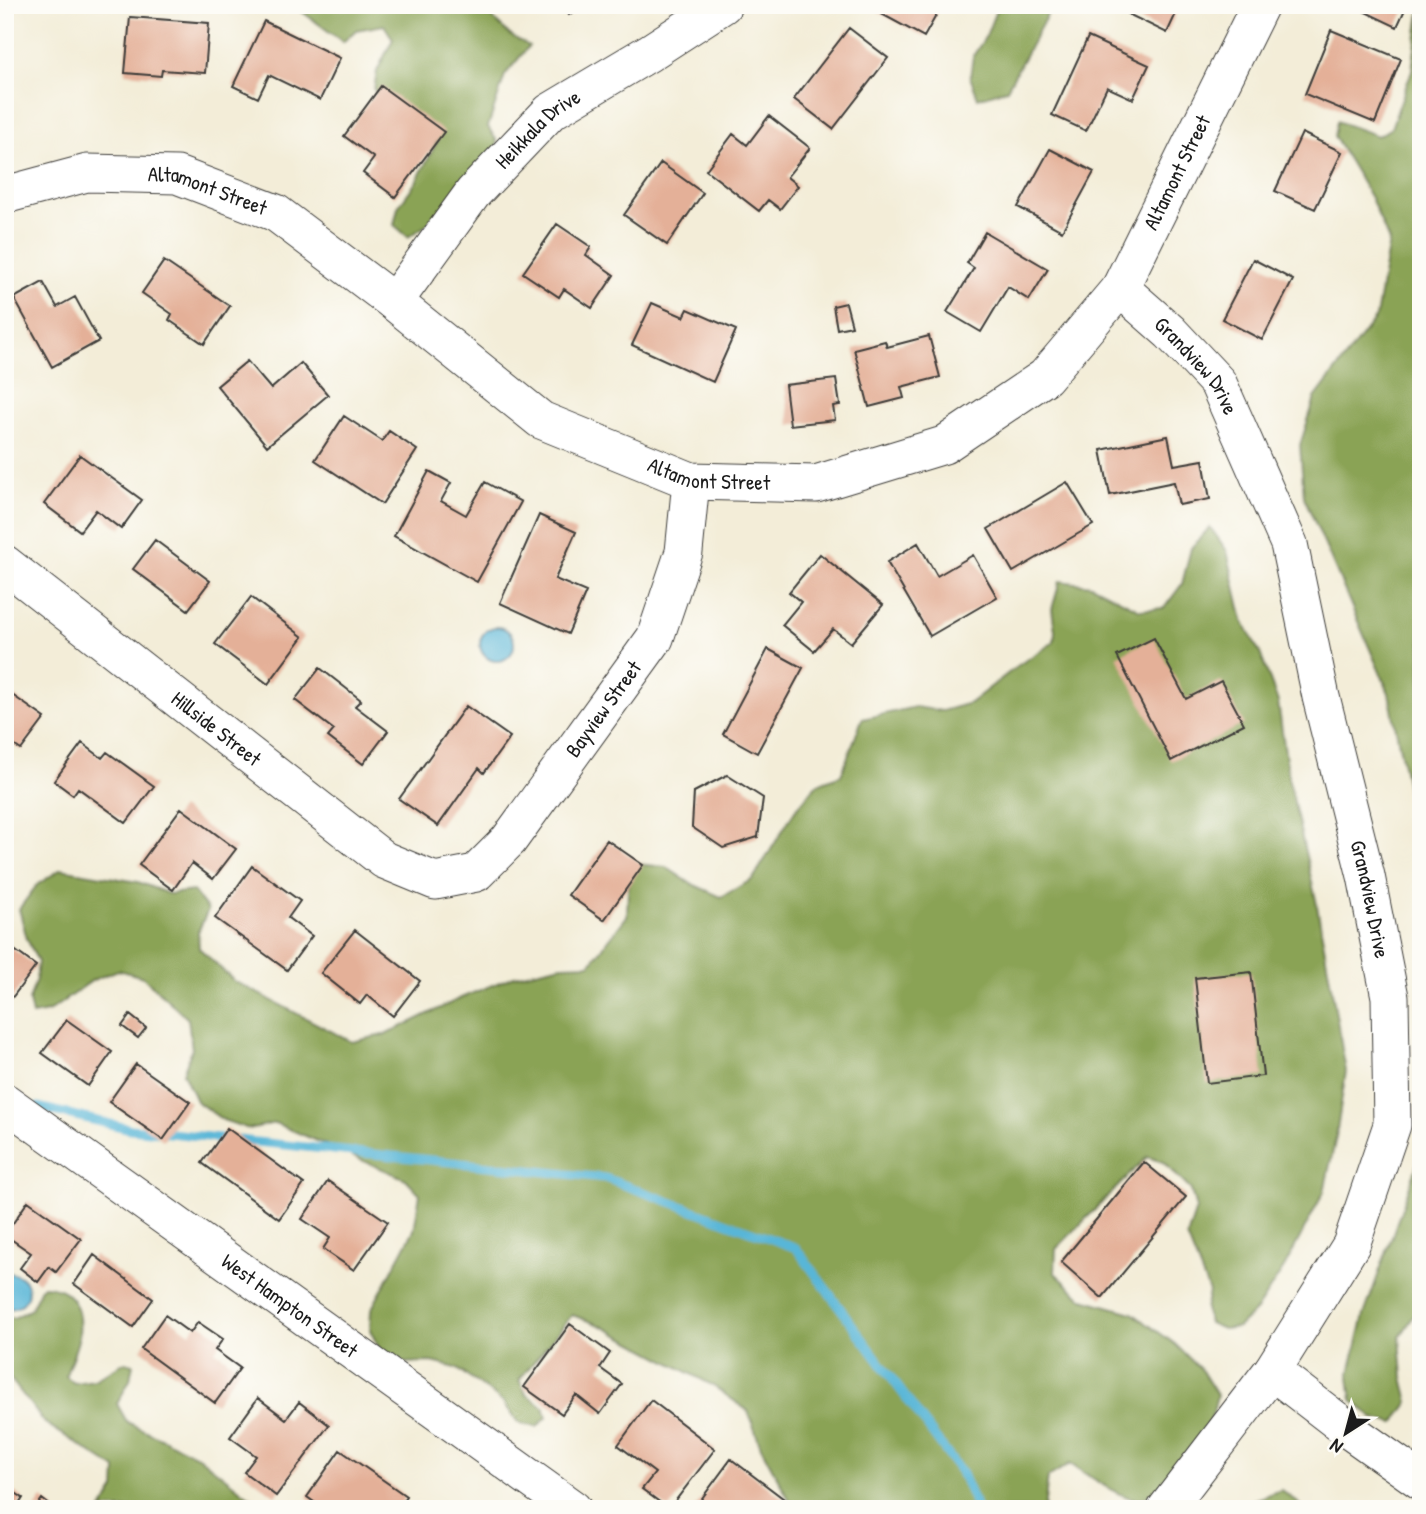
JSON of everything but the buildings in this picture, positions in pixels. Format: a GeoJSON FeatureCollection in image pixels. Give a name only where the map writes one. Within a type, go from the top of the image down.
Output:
{"type":"FeatureCollection","features":[{"type":"Feature","properties":{"kind":"street","name":"Heikkala Drive"},"geometry":{"type":"LineString","coordinates":[[394,302],[473,193],[550,112],[723,5]]}},
{"type":"Feature","properties":{"kind":"street","name":"Altamont Street"},"geometry":{"type":"LineString","coordinates":[[5,195],[87,173],[177,175],[276,213],[394,302],[541,420],[691,481],[816,484],[944,445],[1045,377],[1120,288],[1260,5]]}},
{"type":"Feature","properties":{"kind":"street","name":"Grandview Drive"},"geometry":{"type":"LineString","coordinates":[[1120,288],[1170,332],[1218,383],[1289,544],[1321,697],[1366,876],[1390,997],[1392,1125],[1351,1245],[1272,1371],[1166,1509]]}},
{"type":"Feature","properties":{"kind":"street","name":"Bayview Street"},"geometry":{"type":"LineString","coordinates":[[435,881],[476,873],[509,840],[656,638],[684,552],[691,481]]}},
{"type":"Feature","properties":{"kind":"street","name":"Hillside Street"},"geometry":{"type":"LineString","coordinates":[[5,564],[384,860],[435,881]]}},
{"type":"Feature","properties":{"kind":"street","name":"West Hampton Street"},"geometry":{"type":"LineString","coordinates":[[5,1102],[573,1509]]}},
{"type":"Feature","properties":{"kind":"street"},"geometry":{"type":"LineString","coordinates":[[1272,1371],[1421,1481]]}},
{"type":"Feature","properties":{"kind":"green space"},"geometry":{"type":"Polygon","coordinates":[[[293,5],[481,5],[510,35],[529,46],[505,75],[488,127],[497,141],[496,160],[433,221],[408,237],[394,225],[398,207],[416,182],[438,140],[423,122],[392,106],[374,90],[377,71],[393,39],[384,25],[356,30],[343,42],[293,5]]]}},
{"type":"Feature","properties":{"kind":"green space"},"geometry":{"type":"Polygon","coordinates":[[[998,5],[1049,5],[1047,15],[1007,89],[978,98],[970,77],[973,56],[986,36],[998,5]]]}},
{"type":"Feature","properties":{"kind":"green space"},"geometry":{"type":"Polygon","coordinates":[[[1421,5],[1421,858],[1389,693],[1304,497],[1300,445],[1315,398],[1376,317],[1389,241],[1371,198],[1334,136],[1337,121],[1378,136],[1391,128],[1412,70],[1421,5]]]}},
{"type":"Feature","properties":{"kind":"green space"},"geometry":{"type":"Polygon","coordinates":[[[1210,527],[1227,551],[1243,621],[1260,653],[1278,702],[1289,781],[1316,900],[1346,1071],[1324,1192],[1285,1266],[1257,1309],[1238,1327],[1223,1329],[1209,1323],[1205,1309],[1209,1292],[1187,1237],[1196,1209],[1191,1190],[1163,1162],[1147,1157],[1056,1249],[1055,1273],[1083,1299],[1132,1313],[1175,1344],[1202,1371],[1217,1395],[1211,1418],[1197,1441],[1167,1480],[1146,1497],[1137,1499],[1121,1495],[1070,1464],[1048,1477],[1044,1509],[789,1509],[792,1505],[761,1447],[748,1411],[712,1385],[600,1325],[572,1315],[519,1380],[526,1394],[544,1407],[547,1417],[537,1427],[519,1423],[502,1401],[456,1368],[432,1362],[404,1363],[382,1354],[370,1330],[371,1310],[414,1230],[420,1194],[406,1179],[275,1123],[249,1129],[223,1120],[196,1101],[183,1073],[192,1049],[188,1019],[143,977],[118,970],[93,980],[48,1012],[32,1015],[29,1001],[38,962],[27,939],[19,909],[37,885],[61,869],[138,882],[169,894],[193,891],[208,910],[198,932],[199,948],[234,981],[352,1042],[387,1034],[514,976],[562,965],[590,964],[627,916],[628,889],[637,864],[666,867],[690,883],[721,897],[753,879],[795,810],[817,784],[841,775],[862,719],[915,707],[942,711],[970,703],[1020,664],[1054,642],[1052,609],[1060,581],[1091,585],[1140,610],[1164,608],[1182,584],[1191,548],[1210,527]]]}},
{"type":"Feature","properties":{"kind":"green space"},"geometry":{"type":"Polygon","coordinates":[[[1421,1154],[1421,1305],[1400,1337],[1403,1377],[1409,1402],[1394,1423],[1373,1418],[1352,1400],[1349,1377],[1364,1315],[1421,1154]]]}},
{"type":"Feature","properties":{"kind":"green space"},"geometry":{"type":"Polygon","coordinates":[[[42,1286],[67,1294],[79,1315],[78,1339],[66,1376],[74,1383],[94,1380],[125,1362],[133,1364],[130,1380],[117,1404],[127,1422],[198,1456],[265,1509],[185,1509],[175,1505],[169,1509],[102,1509],[115,1489],[116,1469],[45,1423],[5,1372],[5,1316],[14,1318],[31,1309],[42,1286]]]}},
{"type":"Feature","properties":{"kind":"green space"},"geometry":{"type":"Polygon","coordinates":[[[1281,1490],[1306,1509],[1231,1509],[1281,1490]]]}},
{"type":"Feature","properties":{"kind":"water"},"geometry":{"type":"Polygon","coordinates":[[[497,627],[509,632],[514,644],[509,656],[497,661],[485,656],[480,644],[485,632],[497,627]]]}},
{"type":"Feature","properties":{"kind":"water"},"geometry":{"type":"Polygon","coordinates":[[[9,1273],[24,1280],[28,1294],[21,1305],[14,1308],[5,1308],[5,1275],[9,1273]]]}},
{"type":"Feature","properties":{"kind":"waterway"},"geometry":{"type":"LineString","coordinates":[[38,1107],[131,1129],[605,1178],[796,1248],[962,1474],[977,1509]]}}]}
